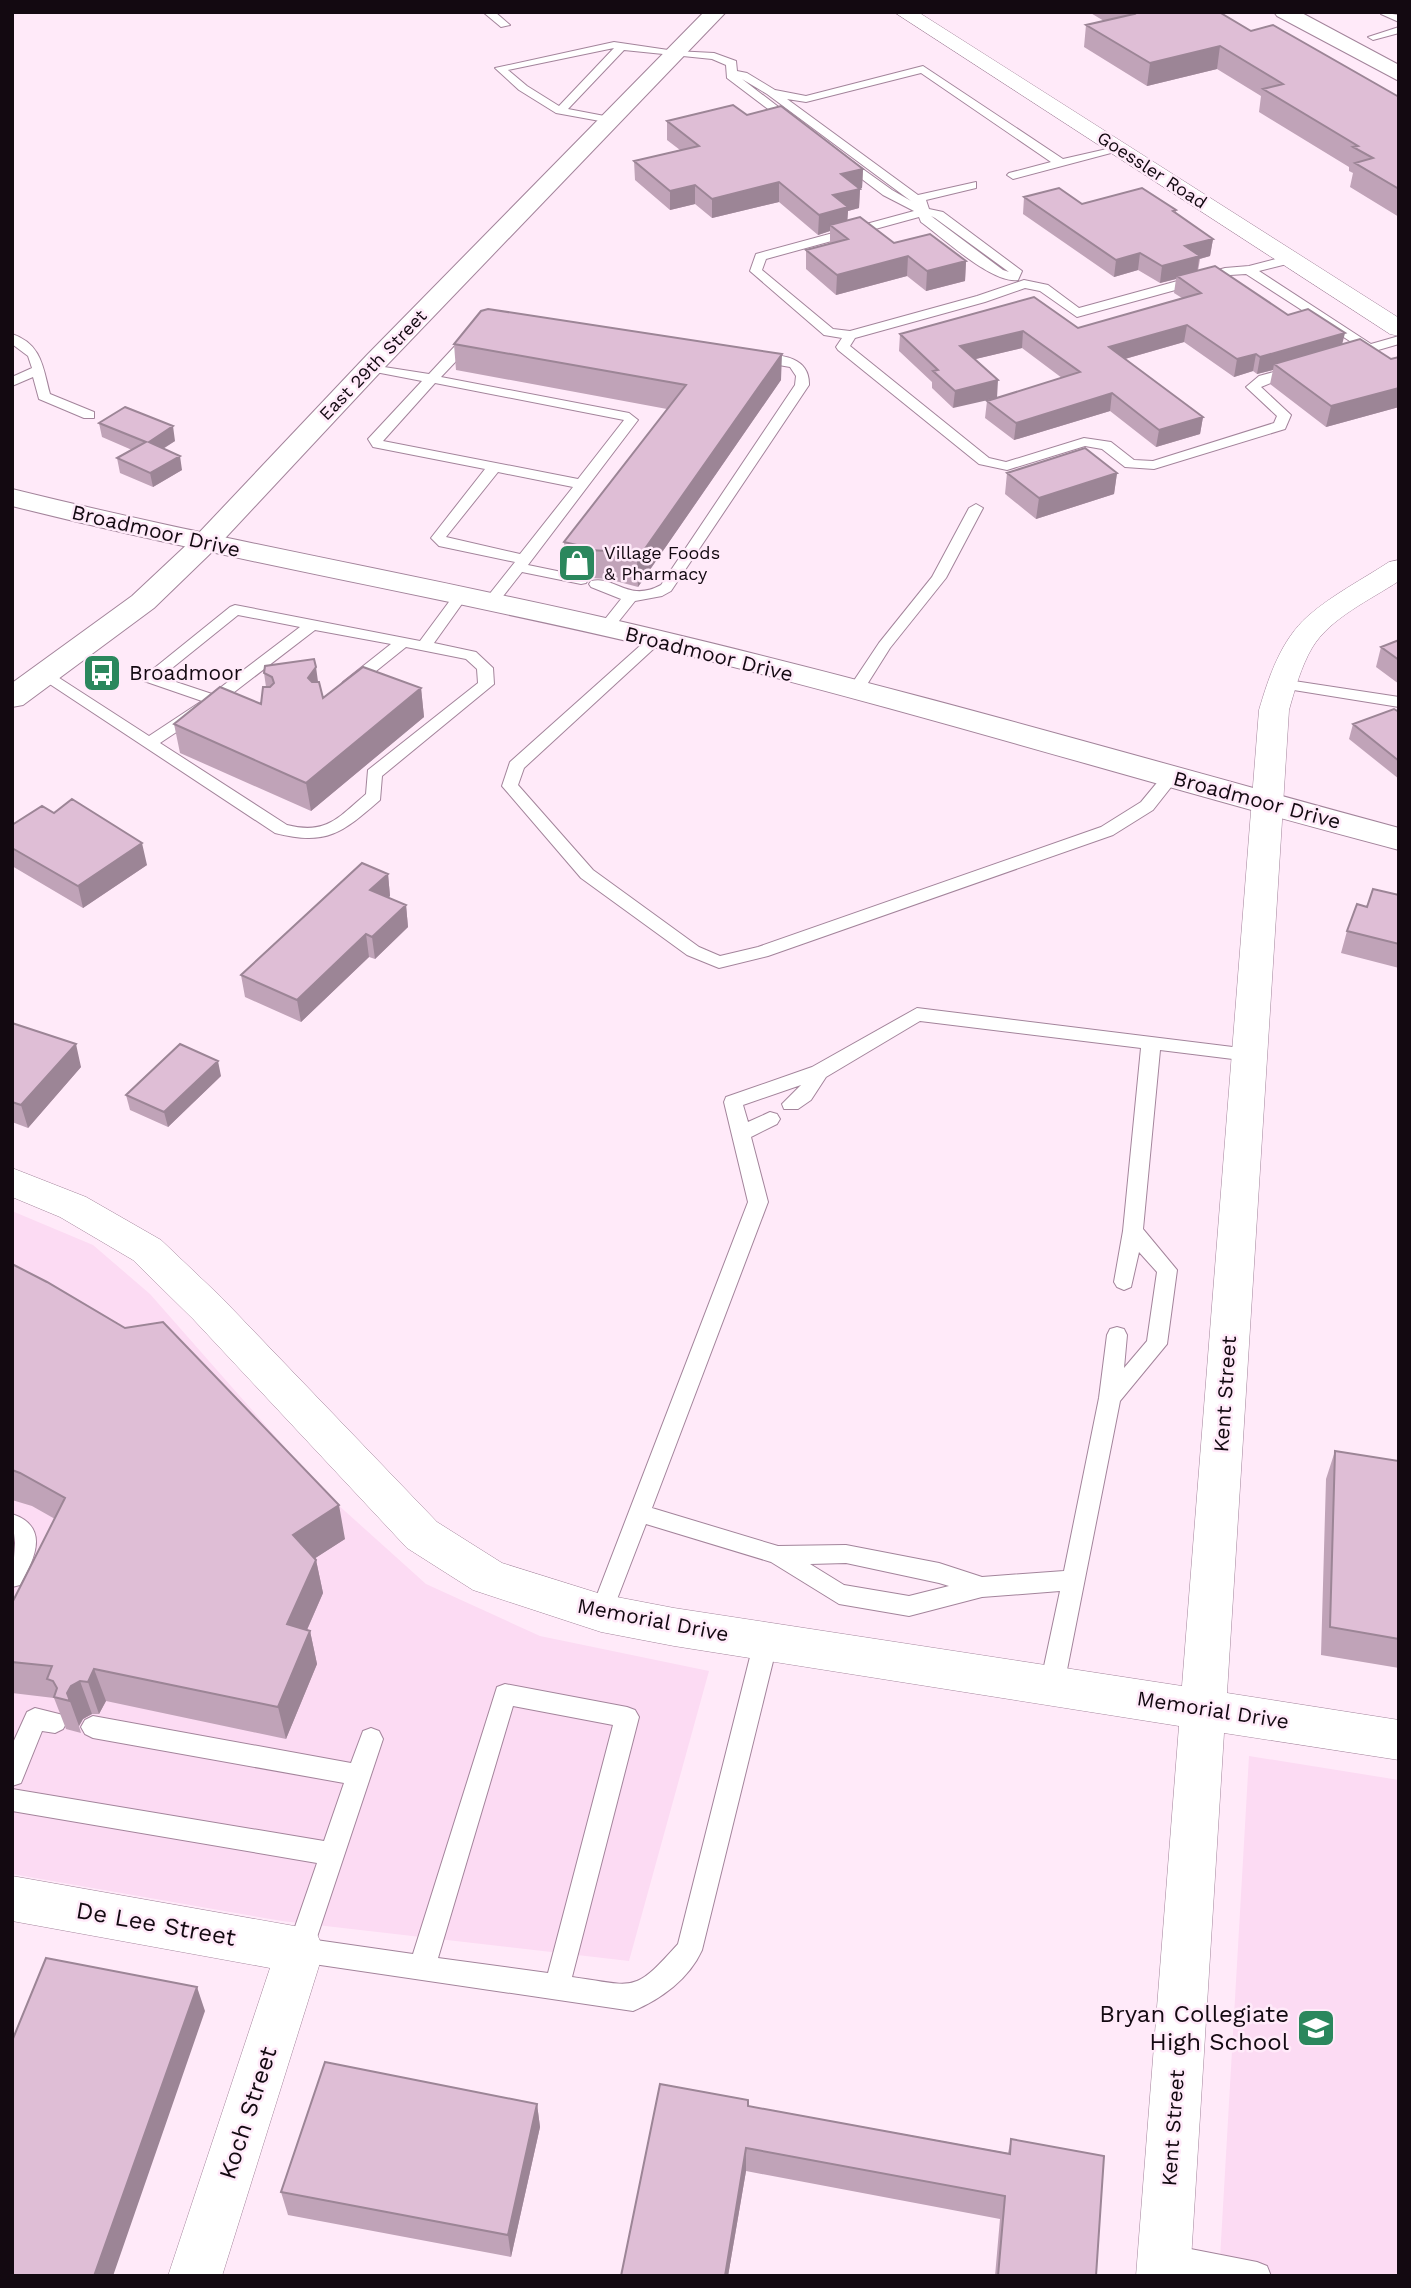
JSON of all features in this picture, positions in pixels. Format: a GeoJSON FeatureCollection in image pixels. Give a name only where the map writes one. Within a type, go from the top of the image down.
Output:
{"type":"FeatureCollection","features":[{"type":"Feature","properties":{"kind":"main road","name":"East 29th Street"},"geometry":{"type":"LineString","coordinates":[[12,698],[143,602],[205,543],[370,367],[611,120],[686,55],[716,12]]}},
{"type":"Feature","properties":{"kind":"main road"},"geometry":{"type":"LineString","coordinates":[[1284,12],[1399,74]]}},
{"type":"Feature","properties":{"kind":"main road"},"geometry":{"type":"LineString","coordinates":[[1327,12],[1399,51]]}},
{"type":"Feature","properties":{"kind":"main road"},"geometry":{"type":"LineString","coordinates":[[1346,46],[1373,37]]}},
{"type":"Feature","properties":{"kind":"main road","name":"Broadmoor Drive"},"geometry":{"type":"LineString","coordinates":[[12,498],[205,543],[462,594],[656,639],[1399,839]]}},
{"type":"Feature","properties":{"kind":"street","name":"Goessler Road"},"geometry":{"type":"LineString","coordinates":[[904,12],[1399,329]]}},
{"type":"Feature","properties":{"kind":"street","name":"Kent Street"},"geometry":{"type":"LineString","coordinates":[[1163,2267],[1274,710],[1281,684],[1299,645],[1318,622],[1399,568]]}},
{"type":"Feature","properties":{"kind":"street","name":"Memorial Drive"},"geometry":{"type":"LineString","coordinates":[[12,1182],[73,1207],[147,1250],[207,1308],[422,1535],[488,1577],[601,1613],[1399,1740]]}},
{"type":"Feature","properties":{"kind":"street","name":"De Lee Street"},"geometry":{"type":"LineString","coordinates":[[12,1898],[300,1950]]}},
{"type":"Feature","properties":{"kind":"street","name":"Koch Street"},"geometry":{"type":"LineString","coordinates":[[195,2276],[300,1950]]}},
{"type":"Feature","properties":{"kind":"lane"},"geometry":{"type":"LineString","coordinates":[[488,12],[505,25]]}},
{"type":"Feature","properties":{"kind":"lane"},"geometry":{"type":"LineString","coordinates":[[1385,12],[1399,19]]}},
{"type":"Feature","properties":{"kind":"lane"},"geometry":{"type":"LineString","coordinates":[[1373,37],[1399,30]]}},
{"type":"Feature","properties":{"kind":"lane"},"geometry":{"type":"LineString","coordinates":[[611,120],[560,111],[523,88],[500,68],[614,45],[686,55],[720,69],[732,70],[771,92],[916,199],[922,204],[925,219],[999,273],[1044,288],[1077,313],[1229,271],[1249,270],[1291,260]]}},
{"type":"Feature","properties":{"kind":"lane"},"geometry":{"type":"LineString","coordinates":[[560,111],[622,46]]}},
{"type":"Feature","properties":{"kind":"lane"},"geometry":{"type":"LineString","coordinates":[[771,92],[806,99],[923,69],[1060,163]]}},
{"type":"Feature","properties":{"kind":"lane"},"geometry":{"type":"LineString","coordinates":[[732,70],[731,76],[741,85],[908,208],[924,212]]}},
{"type":"Feature","properties":{"kind":"lane"},"geometry":{"type":"LineString","coordinates":[[1013,175],[1120,149]]}},
{"type":"Feature","properties":{"kind":"lane"},"geometry":{"type":"LineString","coordinates":[[916,199],[972,185]]}},
{"type":"Feature","properties":{"kind":"lane"},"geometry":{"type":"LineString","coordinates":[[924,212],[760,257],[756,271],[829,332],[850,335],[981,299],[1019,280]]}},
{"type":"Feature","properties":{"kind":"lane"},"geometry":{"type":"LineString","coordinates":[[1249,270],[1369,348]]}},
{"type":"Feature","properties":{"kind":"lane"},"geometry":{"type":"LineString","coordinates":[[490,328],[475,333],[375,439],[378,444],[581,484]]}},
{"type":"Feature","properties":{"kind":"lane"},"geometry":{"type":"LineString","coordinates":[[850,335],[843,347],[984,461],[1007,466],[1084,442],[1106,446],[1130,464],[1154,465],[1280,426],[1284,415],[1253,387],[1264,379],[1304,368]]}},
{"type":"Feature","properties":{"kind":"lane"},"geometry":{"type":"LineString","coordinates":[[12,338],[32,349],[37,359],[36,371],[44,396],[89,415]]}},
{"type":"Feature","properties":{"kind":"lane"},"geometry":{"type":"LineString","coordinates":[[1330,360],[1399,340]]}},
{"type":"Feature","properties":{"kind":"lane"},"geometry":{"type":"LineString","coordinates":[[494,467],[438,538],[444,543],[589,582],[630,597],[657,593],[666,588],[802,385],[802,368],[794,363],[737,355]]}},
{"type":"Feature","properties":{"kind":"lane"},"geometry":{"type":"LineString","coordinates":[[370,367],[629,417],[631,421],[492,601]]}},
{"type":"Feature","properties":{"kind":"lane"},"geometry":{"type":"LineString","coordinates":[[12,382],[36,371]]}},
{"type":"Feature","properties":{"kind":"lane"},"geometry":{"type":"LineString","coordinates":[[855,691],[884,646],[939,578],[976,508]]}},
{"type":"Feature","properties":{"kind":"lane"},"geometry":{"type":"LineString","coordinates":[[425,646],[462,594]]}},
{"type":"Feature","properties":{"kind":"lane"},"geometry":{"type":"LineString","coordinates":[[606,628],[630,597]]}},
{"type":"Feature","properties":{"kind":"lane"},"geometry":{"type":"LineString","coordinates":[[44,675],[281,829],[299,834],[329,833],[374,796],[374,774],[486,684],[485,667],[471,655],[235,610],[150,678],[247,700]]}},
{"type":"Feature","properties":{"kind":"lane"},"geometry":{"type":"LineString","coordinates":[[149,743],[220,695],[312,625]]}},
{"type":"Feature","properties":{"kind":"lane"},"geometry":{"type":"LineString","coordinates":[[656,639],[516,765],[510,786],[587,874],[693,951],[719,962],[775,948],[1107,831],[1147,806],[1171,777]]}},
{"type":"Feature","properties":{"kind":"lane"},"geometry":{"type":"LineString","coordinates":[[331,698],[403,642]]}},
{"type":"Feature","properties":{"kind":"lane"},"geometry":{"type":"LineString","coordinates":[[1281,684],[1399,702]]}},
{"type":"Feature","properties":{"kind":"lane"},"geometry":{"type":"LineString","coordinates":[[601,1613],[758,1202],[733,1102],[819,1072],[917,1014],[1248,1055]]}},
{"type":"Feature","properties":{"kind":"lane"},"geometry":{"type":"LineString","coordinates":[[1124,1282],[1133,1231],[1150,1043]]}},
{"type":"Feature","properties":{"kind":"lane"},"geometry":{"type":"LineString","coordinates":[[791,1104],[804,1095],[819,1072]]}},
{"type":"Feature","properties":{"kind":"lane"},"geometry":{"type":"LineString","coordinates":[[741,1134],[770,1119]]}},
{"type":"Feature","properties":{"kind":"lane"},"geometry":{"type":"LineString","coordinates":[[1110,1398],[1157,1344],[1166,1282],[1167,1270],[1133,1231]]}},
{"type":"Feature","properties":{"kind":"lane"},"geometry":{"type":"LineString","coordinates":[[1052,1685],[1110,1398],[1117,1335]]}},
{"type":"Feature","properties":{"kind":"lane"},"geometry":{"type":"LineString","coordinates":[[639,1513],[778,1555],[839,1594],[908,1606],[982,1587],[1075,1580]]}},
{"type":"Feature","properties":{"kind":"lane"},"geometry":{"type":"LineString","coordinates":[[12,1523],[25,1535],[27,1550],[12,1578]]}},
{"type":"Feature","properties":{"kind":"lane"},"geometry":{"type":"LineString","coordinates":[[778,1555],[846,1554],[939,1573],[982,1587]]}},
{"type":"Feature","properties":{"kind":"lane"},"geometry":{"type":"LineString","coordinates":[[371,1739],[300,1950],[633,1998],[659,1984],[689,1950],[766,1641]]}},
{"type":"Feature","properties":{"kind":"lane"},"geometry":{"type":"LineString","coordinates":[[422,1967],[505,1694],[627,1717],[557,1987]]}},
{"type":"Feature","properties":{"kind":"lane"},"geometry":{"type":"LineString","coordinates":[[12,1775],[35,1719],[55,1722]]}},
{"type":"Feature","properties":{"kind":"lane"},"geometry":{"type":"LineString","coordinates":[[93,1727],[358,1776]]}},
{"type":"Feature","properties":{"kind":"lane"},"geometry":{"type":"LineString","coordinates":[[12,1800],[332,1854]]}},
{"type":"Feature","properties":{"kind":"lane"},"geometry":{"type":"LineString","coordinates":[[1163,2267],[1257,2276]]}},
{"type":"Feature","properties":{"kind":"shaded area"},"geometry":{"type":"Polygon","coordinates":[[[12,1211],[93,1245],[150,1294],[326,1494],[426,1584],[540,1636],[709,1671],[629,1961],[282,1921],[12,1874],[12,1211]]]}},
{"type":"Feature","properties":{"kind":"shaded area","name":"Bryan Collegiate High School"},"geometry":{"type":"Polygon","coordinates":[[[1249,1756],[1399,1780],[1399,2276],[1219,2276],[1249,1756]]]}},
{"type":"Feature","properties":{"kind":"building"},"geometry":{"type":"Polygon","coordinates":[[[1131,12],[1219,12],[1251,31],[1273,25],[1399,97],[1399,189],[1355,163],[1373,158],[1353,147],[1358,146],[1263,89],[1283,84],[1220,46],[1150,63],[1086,25],[1134,14],[1131,12]]]}},
{"type":"Feature","properties":{"kind":"building"},"geometry":{"type":"Polygon","coordinates":[[[733,105],[747,115],[781,106],[863,169],[841,174],[860,189],[833,195],[848,207],[819,215],[779,182],[712,199],[695,185],[670,191],[634,161],[699,146],[667,121],[733,105]]]}},
{"type":"Feature","properties":{"kind":"building"},"geometry":{"type":"Polygon","coordinates":[[[1059,188],[1082,204],[1142,188],[1213,239],[1185,246],[1200,256],[1162,266],[1140,253],[1116,260],[1024,197],[1059,188]]]}},
{"type":"Feature","properties":{"kind":"building"},"geometry":{"type":"Polygon","coordinates":[[[860,217],[894,243],[930,234],[966,261],[927,271],[908,256],[837,275],[806,250],[848,239],[830,225],[860,217]]]}},
{"type":"Feature","properties":{"kind":"building"},"geometry":{"type":"Polygon","coordinates":[[[1215,266],[1288,315],[1308,309],[1345,333],[1260,357],[1256,354],[1237,359],[1187,325],[1109,347],[1203,417],[1159,430],[1112,393],[1016,423],[987,401],[1080,372],[1023,331],[960,346],[998,380],[955,391],[933,371],[938,370],[900,334],[1034,297],[1078,328],[1201,293],[1177,276],[1215,266]]]}},
{"type":"Feature","properties":{"kind":"building"},"geometry":{"type":"Polygon","coordinates":[[[488,309],[782,354],[637,560],[564,542],[686,385],[454,344],[481,311],[488,309]]]}},
{"type":"Feature","properties":{"kind":"building"},"geometry":{"type":"Polygon","coordinates":[[[1360,339],[1391,359],[1399,357],[1399,388],[1331,406],[1274,364],[1360,339]]]}},
{"type":"Feature","properties":{"kind":"building"},"geometry":{"type":"Polygon","coordinates":[[[125,407],[173,426],[149,442],[180,456],[150,473],[117,458],[146,442],[99,423],[125,407]]]}},
{"type":"Feature","properties":{"kind":"building"},"geometry":{"type":"Polygon","coordinates":[[[1085,448],[1117,473],[1039,498],[1007,473],[1085,448]]]}},
{"type":"Feature","properties":{"kind":"building"},"geometry":{"type":"Polygon","coordinates":[[[1399,640],[1399,660],[1381,647],[1399,640]]]}},
{"type":"Feature","properties":{"kind":"building"},"geometry":{"type":"Polygon","coordinates":[[[314,659],[316,667],[308,678],[312,682],[319,682],[323,698],[363,667],[421,688],[306,783],[174,724],[220,687],[261,704],[263,687],[270,687],[274,683],[272,677],[264,673],[265,666],[314,659]]]}},
{"type":"Feature","properties":{"kind":"building"},"geometry":{"type":"Polygon","coordinates":[[[1394,709],[1399,712],[1399,761],[1353,724],[1394,709]]]}},
{"type":"Feature","properties":{"kind":"building"},"geometry":{"type":"Polygon","coordinates":[[[72,799],[142,843],[78,886],[12,848],[12,825],[42,806],[54,813],[72,799]]]}},
{"type":"Feature","properties":{"kind":"building"},"geometry":{"type":"Polygon","coordinates":[[[362,863],[388,874],[370,890],[406,905],[372,937],[366,934],[297,1000],[241,975],[362,863]]]}},
{"type":"Feature","properties":{"kind":"building"},"geometry":{"type":"Polygon","coordinates":[[[1373,889],[1399,895],[1399,944],[1347,931],[1357,904],[1367,907],[1373,889]]]}},
{"type":"Feature","properties":{"kind":"building"},"geometry":{"type":"Polygon","coordinates":[[[12,1023],[76,1044],[21,1105],[12,1102],[12,1023]]]}},
{"type":"Feature","properties":{"kind":"building"},"geometry":{"type":"Polygon","coordinates":[[[180,1044],[218,1061],[164,1112],[126,1095],[180,1044]]]}},
{"type":"Feature","properties":{"kind":"building"},"geometry":{"type":"Polygon","coordinates":[[[12,1264],[125,1328],[163,1322],[339,1505],[293,1535],[316,1560],[287,1624],[310,1631],[278,1707],[94,1669],[88,1682],[80,1681],[71,1686],[67,1693],[70,1701],[54,1697],[57,1688],[53,1681],[47,1679],[52,1666],[12,1662],[12,1603],[65,1498],[12,1470],[12,1264]]]}},
{"type":"Feature","properties":{"kind":"building"},"geometry":{"type":"Polygon","coordinates":[[[1335,1451],[1399,1461],[1399,1639],[1330,1627],[1335,1451]]]}},
{"type":"Feature","properties":{"kind":"building"},"geometry":{"type":"Polygon","coordinates":[[[46,1958],[197,1987],[94,2276],[12,2276],[12,2041],[46,1958]]]}},
{"type":"Feature","properties":{"kind":"building"},"geometry":{"type":"Polygon","coordinates":[[[325,2062],[537,2104],[508,2235],[281,2192],[325,2062]]]}},
{"type":"Feature","properties":{"kind":"building"},"geometry":{"type":"Polygon","coordinates":[[[660,2084],[748,2100],[748,2106],[1010,2154],[1011,2139],[1104,2156],[1096,2276],[998,2276],[1005,2196],[746,2148],[725,2276],[621,2276],[660,2084]]]}},
{"type":"Feature","properties":{"kind":"place","name":"Village Foods & Pharmacy"},"geometry":{"type":"Point","coordinates":[577,563]}},
{"type":"Feature","properties":{"kind":"place","name":"Broadmoor"},"geometry":{"type":"Point","coordinates":[102,673]}},
{"type":"Feature","properties":{"kind":"place","name":"Bryan Collegiate High School"},"geometry":{"type":"Point","coordinates":[1316,2028]}}]}
